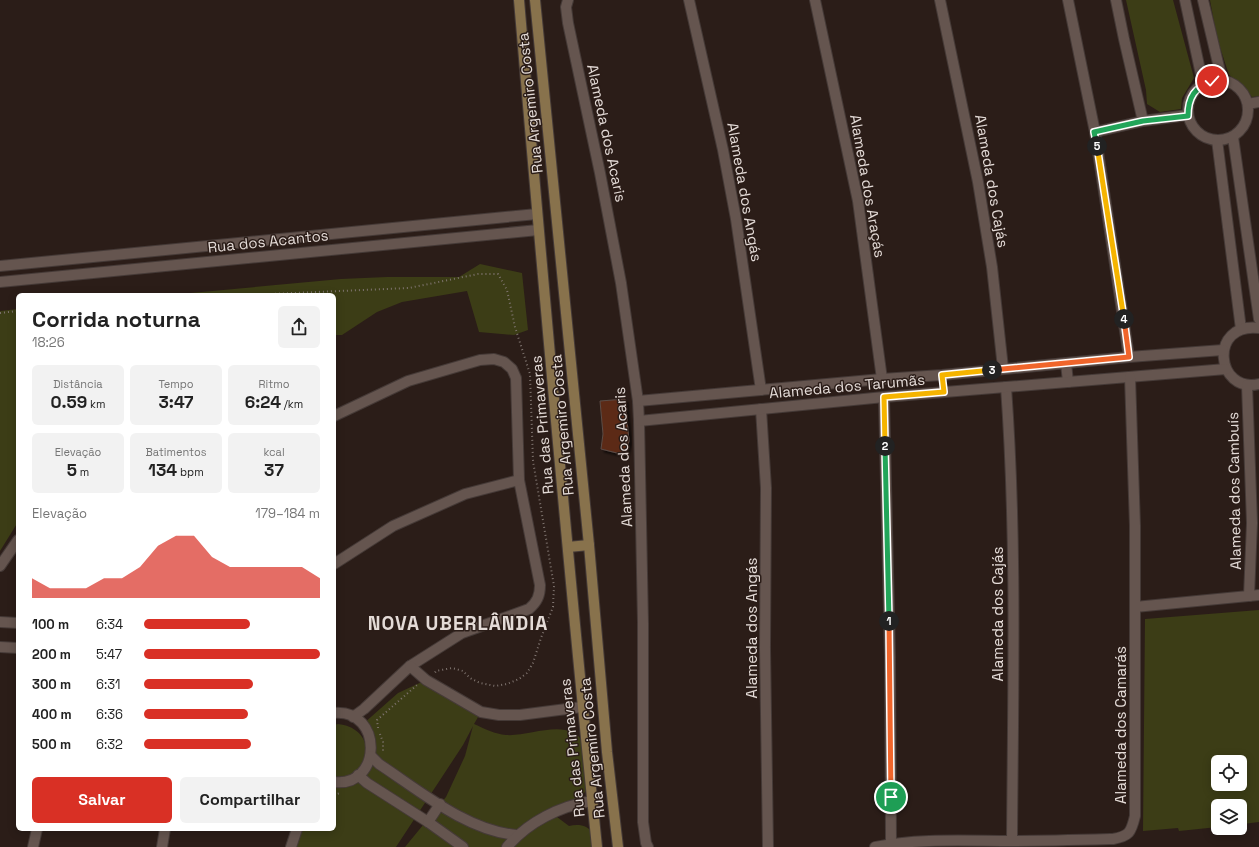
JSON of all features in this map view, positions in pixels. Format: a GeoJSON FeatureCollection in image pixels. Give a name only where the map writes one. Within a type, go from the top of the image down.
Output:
{"type":"FeatureCollection","features":[{"type":"Feature","properties":{"kind":"street","name":"Rua das Primaveras"},"geometry":{"type":"LineString","coordinates":[[518,0],[582,707],[597,847]]}},
{"type":"Feature","properties":{"kind":"street","name":"Rua Argemiro Costa"},"geometry":{"type":"LineString","coordinates":[[535,0],[589,545],[607,752],[618,847]]}},
{"type":"Feature","properties":{"kind":"street","name":"Alameda dos Acaris"},"geometry":{"type":"LineString","coordinates":[[568,0],[566,7],[568,23],[619,268],[638,401],[643,623],[643,822],[648,847]]}},
{"type":"Feature","properties":{"kind":"street","name":"Alameda dos Angás"},"geometry":{"type":"LineString","coordinates":[[689,0],[732,196],[761,390]]}},
{"type":"Feature","properties":{"kind":"street","name":"Alameda dos Araçás"},"geometry":{"type":"LineString","coordinates":[[815,0],[858,201],[882,379]]}},
{"type":"Feature","properties":{"kind":"street","name":"Alameda dos Cajás"},"geometry":{"type":"LineString","coordinates":[[940,0],[978,182],[992,267],[1003,368]]}},
{"type":"Feature","properties":{"kind":"street"},"geometry":{"type":"LineString","coordinates":[[1068,0],[1094,132],[1129,357]]}},
{"type":"Feature","properties":{"kind":"street"},"geometry":{"type":"LineString","coordinates":[[1116,0],[1143,121]]}},
{"type":"Feature","properties":{"kind":"street"},"geometry":{"type":"LineString","coordinates":[[1185,0],[1203,84]]}},
{"type":"Feature","properties":{"kind":"street"},"geometry":{"type":"LineString","coordinates":[[1203,0],[1222,80]]}},
{"type":"Feature","properties":{"kind":"street"},"geometry":{"type":"LineString","coordinates":[[1192,35],[1210,31]]}},
{"type":"Feature","properties":{"kind":"street"},"geometry":{"type":"LineString","coordinates":[[1222,80],[1238,88],[1244,95],[1248,104],[1249,112],[1244,126],[1233,137],[1217,140],[1209,139],[1202,136],[1195,130],[1188,116],[1188,106],[1191,97],[1203,84],[1222,80]]}},
{"type":"Feature","properties":{"kind":"street"},"geometry":{"type":"LineString","coordinates":[[1248,104],[1259,102]]}},
{"type":"Feature","properties":{"kind":"street"},"geometry":{"type":"LineString","coordinates":[[1094,132],[1143,121],[1188,116]]}},
{"type":"Feature","properties":{"kind":"street"},"geometry":{"type":"LineString","coordinates":[[1233,137],[1259,320]]}},
{"type":"Feature","properties":{"kind":"street"},"geometry":{"type":"LineString","coordinates":[[1217,140],[1241,329]]}},
{"type":"Feature","properties":{"kind":"street","name":"Rua dos Acantos"},"geometry":{"type":"LineString","coordinates":[[0,266],[537,214]]}},
{"type":"Feature","properties":{"kind":"street","name":"Rua dos Acantos"},"geometry":{"type":"LineString","coordinates":[[0,282],[538,230]]}},
{"type":"Feature","properties":{"kind":"street"},"geometry":{"type":"LineString","coordinates":[[1259,328],[1251,327],[1241,329],[1233,334],[1227,341],[1223,350],[1223,360],[1226,369],[1235,379],[1247,385],[1259,384]]}},
{"type":"Feature","properties":{"kind":"street","name":"Alameda dos Tarumãs"},"geometry":{"type":"LineString","coordinates":[[638,401],[942,375],[1066,362],[1223,350]]}},
{"type":"Feature","properties":{"kind":"street"},"geometry":{"type":"LineString","coordinates":[[336,412],[408,381],[480,360],[494,359],[504,362],[512,369],[516,378],[519,480],[540,586],[538,599],[529,609],[462,633],[410,666],[364,709],[353,717]]}},
{"type":"Feature","properties":{"kind":"street"},"geometry":{"type":"LineString","coordinates":[[1066,362],[1068,382]]}},
{"type":"Feature","properties":{"kind":"street","name":"Alameda dos Tarumãs"},"geometry":{"type":"LineString","coordinates":[[639,421],[884,397],[1226,369]]}},
{"type":"Feature","properties":{"kind":"street"},"geometry":{"type":"LineString","coordinates":[[942,375],[944,392]]}},
{"type":"Feature","properties":{"kind":"street","name":"Alameda dos Camarás"},"geometry":{"type":"LineString","coordinates":[[891,844],[974,840],[1113,840],[1129,833],[1133,826],[1135,816],[1135,526],[1130,377]]}},
{"type":"Feature","properties":{"kind":"street"},"geometry":{"type":"LineString","coordinates":[[819,385],[821,403]]}},
{"type":"Feature","properties":{"kind":"street","name":"Alameda dos Cambuís"},"geometry":{"type":"LineString","coordinates":[[1247,385],[1254,596]]}},
{"type":"Feature","properties":{"kind":"street","name":"Alameda dos Cajás"},"geometry":{"type":"LineString","coordinates":[[1006,387],[1010,447],[1013,621],[1012,841]]}},
{"type":"Feature","properties":{"kind":"street"},"geometry":{"type":"LineString","coordinates":[[875,847],[891,844],[890,657],[884,397]]}},
{"type":"Feature","properties":{"kind":"street","name":"Alameda dos Angás"},"geometry":{"type":"LineString","coordinates":[[761,409],[766,488],[765,648],[768,847]]}},
{"type":"Feature","properties":{"kind":"street"},"geometry":{"type":"LineString","coordinates":[[336,563],[393,526],[465,494],[519,480]]}},
{"type":"Feature","properties":{"kind":"street"},"geometry":{"type":"LineString","coordinates":[[0,566],[16,543]]}},
{"type":"Feature","properties":{"kind":"street"},"geometry":{"type":"LineString","coordinates":[[568,547],[589,545]]}},
{"type":"Feature","properties":{"kind":"street"},"geometry":{"type":"LineString","coordinates":[[1135,607],[1254,596]]}},
{"type":"Feature","properties":{"kind":"street"},"geometry":{"type":"LineString","coordinates":[[0,622],[16,625]]}},
{"type":"Feature","properties":{"kind":"street"},"geometry":{"type":"LineString","coordinates":[[0,647],[16,648]]}},
{"type":"Feature","properties":{"kind":"street"},"geometry":{"type":"LineString","coordinates":[[410,666],[426,680],[480,712],[499,715],[520,715],[582,707]]}},
{"type":"Feature","properties":{"kind":"street"},"geometry":{"type":"LineString","coordinates":[[336,713],[346,714],[362,724],[369,733],[372,744],[371,756],[366,767],[358,775],[349,780],[336,782]]}},
{"type":"Feature","properties":{"kind":"street"},"geometry":{"type":"LineString","coordinates":[[587,749],[600,748],[607,752]]}},
{"type":"Feature","properties":{"kind":"street"},"geometry":{"type":"LineString","coordinates":[[371,756],[380,764],[473,824],[503,834],[517,835]]}},
{"type":"Feature","properties":{"kind":"street"},"geometry":{"type":"LineString","coordinates":[[358,775],[367,783],[428,822],[463,847]]}},
{"type":"Feature","properties":{"kind":"street"},"geometry":{"type":"LineString","coordinates":[[507,847],[517,835],[550,813],[592,801]]}},
{"type":"Feature","properties":{"kind":"street"},"geometry":{"type":"LineString","coordinates":[[428,822],[440,804]]}},
{"type":"Feature","properties":{"kind":"street"},"geometry":{"type":"LineString","coordinates":[[33,847],[37,831]]}},
{"type":"Feature","properties":{"kind":"street"},"geometry":{"type":"LineString","coordinates":[[162,847],[165,831]]}},
{"type":"Feature","properties":{"kind":"street"},"geometry":{"type":"LineString","coordinates":[[292,847],[296,831]]}},
{"type":"Feature","properties":{"kind":"path"},"geometry":{"type":"LineString","coordinates":[[293,293],[409,288],[478,274],[498,274],[507,290],[515,328],[530,374],[533,461],[554,586],[553,607],[533,663],[528,673],[519,679],[507,684],[495,686],[480,683],[470,678],[463,671],[452,668],[436,671],[426,680],[414,686],[377,720],[377,726],[383,742],[383,751],[380,764]]}},
{"type":"Feature","properties":{"kind":"path"},"geometry":{"type":"LineString","coordinates":[[0,312],[16,311]]}},
{"type":"Feature","properties":{"kind":"shaded area"},"geometry":{"type":"Polygon","coordinates":[[[1126,0],[1173,0],[1194,78],[1182,98],[1181,109],[1160,112],[1147,104],[1146,90],[1126,0]]]}},
{"type":"Feature","properties":{"kind":"shaded area"},"geometry":{"type":"Polygon","coordinates":[[[1210,0],[1259,0],[1259,96],[1252,97],[1244,87],[1229,75],[1217,38],[1210,0]]]}},
{"type":"Feature","properties":{"kind":"shaded area"},"geometry":{"type":"Polygon","coordinates":[[[480,264],[522,273],[528,330],[514,335],[479,332],[467,291],[402,302],[377,312],[342,335],[336,335],[336,293],[190,293],[341,279],[387,277],[459,277],[480,264]]]}},
{"type":"Feature","properties":{"kind":"shaded area"},"geometry":{"type":"Polygon","coordinates":[[[16,309],[16,525],[0,551],[0,311],[16,309]]]}},
{"type":"Feature","properties":{"kind":"shaded area"},"geometry":{"type":"Polygon","coordinates":[[[1259,610],[1259,822],[1247,824],[1247,799],[1211,799],[1211,828],[1179,831],[1178,828],[1143,831],[1145,619],[1259,610]]]}},
{"type":"Feature","properties":{"kind":"shaded area"},"geometry":{"type":"Polygon","coordinates":[[[426,680],[481,712],[474,724],[490,731],[506,735],[516,735],[559,729],[569,731],[578,736],[584,744],[587,787],[585,792],[577,800],[549,811],[569,826],[579,825],[588,828],[593,834],[593,847],[405,847],[446,797],[465,756],[473,726],[463,745],[396,847],[292,847],[296,831],[336,831],[336,782],[349,780],[371,756],[363,724],[398,693],[426,680]]]}},
{"type":"Feature","properties":{"kind":"shaded area"},"geometry":{"type":"Polygon","coordinates":[[[336,724],[353,728],[363,738],[365,744],[365,758],[358,770],[348,777],[336,778],[336,724]]]}},
{"type":"Feature","properties":{"kind":"building"},"geometry":{"type":"Polygon","coordinates":[[[625,399],[629,441],[625,455],[601,449],[603,434],[600,401],[625,399]]]}},
{"type":"Feature","properties":{"kind":"district","name":"NOVA UBERLÂNDIA"},"geometry":{"type":"Point","coordinates":[458,623]}},
{"type":"Feature","properties":{"kind":"route"},"geometry":{"type":"LineString","coordinates":[[891,797],[890,657],[884,397],[944,392],[942,375],[1129,357],[1094,132],[1143,121],[1188,116],[1188,106],[1191,97],[1203,84],[1212,81]]}}]}
